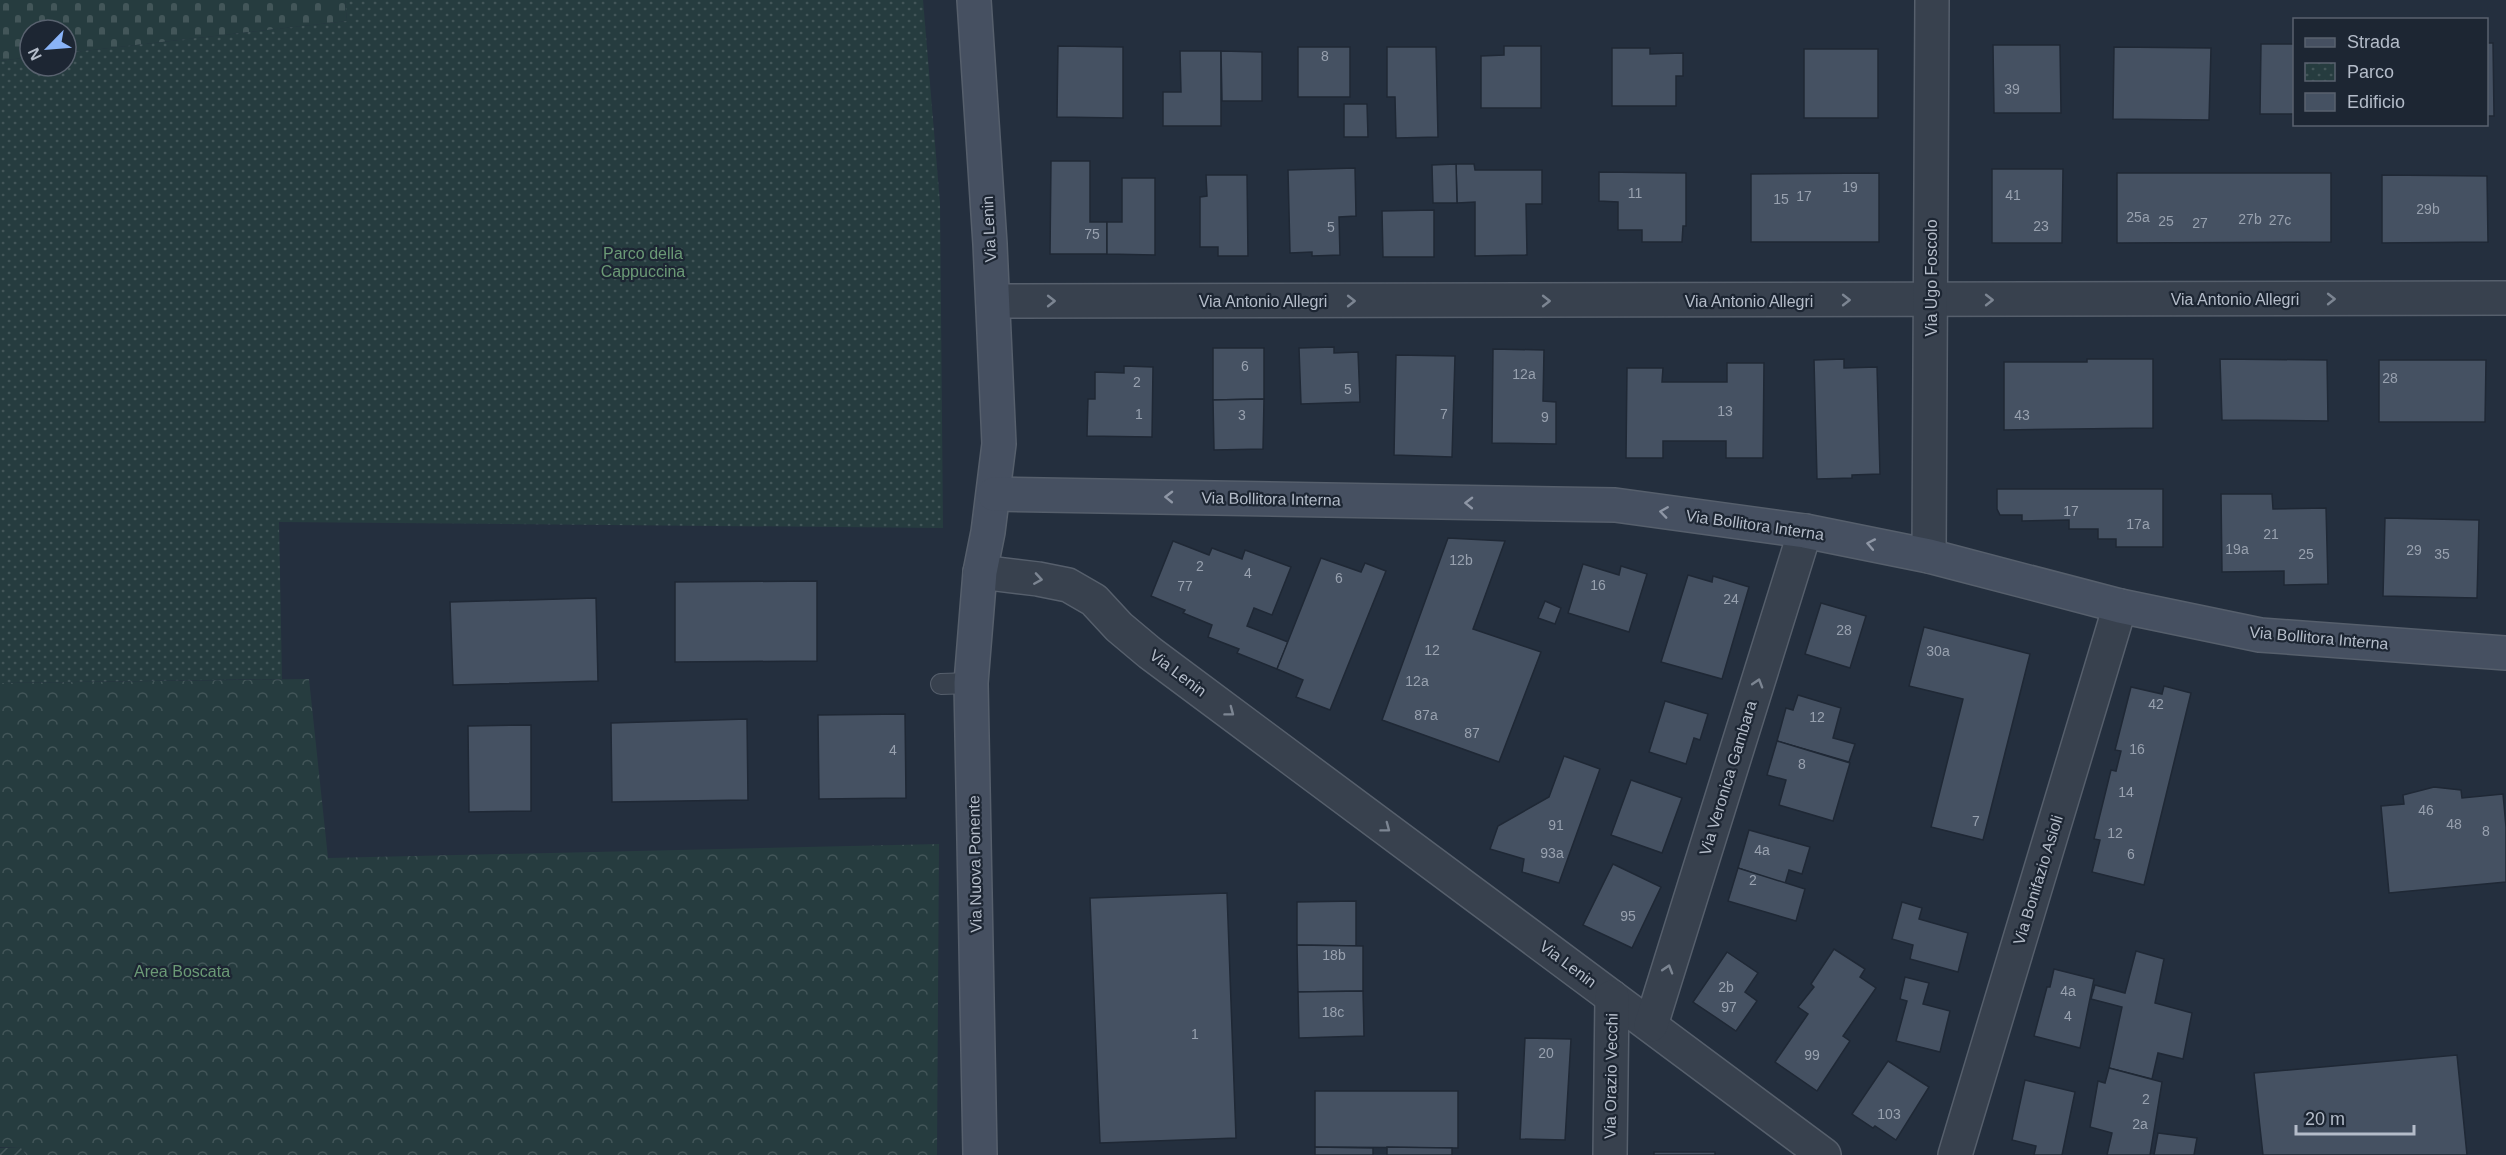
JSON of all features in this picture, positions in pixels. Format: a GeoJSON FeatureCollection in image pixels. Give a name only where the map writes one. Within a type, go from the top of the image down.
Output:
{"type":"FeatureCollection","features":[{"type":"Feature","properties":{"kind":"street","name":"Via Lenin"},"geometry":{"type":"LineString","coordinates":[[974,0],[993,301],[999,444],[994,494],[980,572],[1068,585],[1094,600],[1119,627],[1150,652],[1824,1155]]}},
{"type":"Feature","properties":{"kind":"street","name":"Via Ugo Foscolo"},"geometry":{"type":"LineString","coordinates":[[1929,556],[1932,0]]}},
{"type":"Feature","properties":{"kind":"street","name":"Via Antonio Allegri"},"geometry":{"type":"LineString","coordinates":[[993,301],[2506,298]]}},
{"type":"Feature","properties":{"kind":"street","name":"Via Bollitora Interna"},"geometry":{"type":"LineString","coordinates":[[994,494],[1615,505],[1805,531],[1929,556],[2120,606],[2260,635],[2506,653]]}},
{"type":"Feature","properties":{"kind":"street","name":"Via Veronica Gambara"},"geometry":{"type":"LineString","coordinates":[[1651,1025],[1805,531]]}},
{"type":"Feature","properties":{"kind":"street","name":"Via Nuova Ponente"},"geometry":{"type":"LineString","coordinates":[[980,572],[956,684],[980,1155]]}},
{"type":"Feature","properties":{"kind":"street","name":"Via Bonifazio Asioli"},"geometry":{"type":"LineString","coordinates":[[1955,1155],[2120,606]]}},
{"type":"Feature","properties":{"kind":"street","name":"Via Orazio Vecchi"},"geometry":{"type":"LineString","coordinates":[[1610,1155],[1612,997]]}},
{"type":"Feature","properties":{"kind":"green space"},"geometry":{"type":"Polygon","coordinates":[[[0,0],[345,0],[347,21],[78,52],[78,18],[18,18],[18,59],[0,61],[0,0]]]}},
{"type":"Feature","properties":{"kind":"green space","name":"Parco della Cappuccina"},"geometry":{"type":"Polygon","coordinates":[[[345,0],[923,0],[940,203],[943,528],[279,522],[282,679],[0,683],[0,61],[18,59],[18,78],[78,78],[78,52],[347,21],[345,0]]]}},
{"type":"Feature","properties":{"kind":"green space","name":"Area Boscata"},"geometry":{"type":"Polygon","coordinates":[[[309,679],[328,858],[939,844],[937,1155],[26,1155],[21,1148],[0,1147],[0,683],[309,679]]]}},
{"type":"Feature","properties":{"kind":"green space"},"geometry":{"type":"Polygon","coordinates":[[[0,1148],[21,1148],[26,1155],[0,1155],[0,1148]]]}},
{"type":"Feature","properties":{"kind":"building"},"geometry":{"type":"Polygon","coordinates":[[[2488,43],[2493,43],[2494,116],[2488,116],[2488,43]]]}},
{"type":"Feature","properties":{"kind":"building"},"geometry":{"type":"Polygon","coordinates":[[[2261,44],[2293,44],[2293,114],[2260,114],[2261,44]]]}},
{"type":"Feature","properties":{"kind":"building"},"geometry":{"type":"Polygon","coordinates":[[[1993,45],[2060,45],[2061,113],[1994,113],[1993,45]]]}},
{"type":"Feature","properties":{"kind":"building"},"geometry":{"type":"Polygon","coordinates":[[[1058,46],[1123,47],[1123,118],[1057,117],[1058,46]]]}},
{"type":"Feature","properties":{"kind":"building"},"geometry":{"type":"Polygon","coordinates":[[[1504,46],[1541,46],[1541,108],[1481,108],[1481,56],[1504,55],[1504,46]]]}},
{"type":"Feature","properties":{"kind":"building"},"geometry":{"type":"Polygon","coordinates":[[[1298,47],[1350,47],[1350,97],[1298,97],[1298,47]]]}},
{"type":"Feature","properties":{"kind":"building"},"geometry":{"type":"Polygon","coordinates":[[[1387,47],[1436,47],[1438,137],[1396,138],[1395,97],[1387,97],[1387,47]]]}},
{"type":"Feature","properties":{"kind":"building"},"geometry":{"type":"Polygon","coordinates":[[[2114,47],[2211,48],[2209,120],[2113,119],[2114,47]]]}},
{"type":"Feature","properties":{"kind":"building"},"geometry":{"type":"Polygon","coordinates":[[[1612,48],[1650,48],[1650,54],[1683,53],[1683,76],[1676,76],[1676,106],[1612,106],[1612,48]]]}},
{"type":"Feature","properties":{"kind":"building"},"geometry":{"type":"Polygon","coordinates":[[[1804,49],[1878,49],[1878,118],[1804,118],[1804,49]]]}},
{"type":"Feature","properties":{"kind":"building"},"geometry":{"type":"Polygon","coordinates":[[[1180,51],[1221,51],[1221,126],[1163,126],[1163,92],[1181,92],[1180,51]]]}},
{"type":"Feature","properties":{"kind":"building"},"geometry":{"type":"Polygon","coordinates":[[[1221,51],[1262,52],[1262,101],[1222,101],[1221,51]]]}},
{"type":"Feature","properties":{"kind":"building"},"geometry":{"type":"Polygon","coordinates":[[[1344,104],[1367,104],[1368,137],[1344,137],[1344,104]]]}},
{"type":"Feature","properties":{"kind":"building"},"geometry":{"type":"Polygon","coordinates":[[[1051,161],[1090,161],[1090,222],[1107,222],[1107,254],[1050,254],[1051,161]]]}},
{"type":"Feature","properties":{"kind":"building"},"geometry":{"type":"Polygon","coordinates":[[[1456,164],[1474,164],[1475,170],[1542,170],[1542,204],[1526,204],[1527,255],[1475,256],[1475,202],[1457,203],[1456,164]]]}},
{"type":"Feature","properties":{"kind":"building"},"geometry":{"type":"Polygon","coordinates":[[[1456,164],[1457,203],[1433,203],[1432,165],[1456,164]]]}},
{"type":"Feature","properties":{"kind":"building"},"geometry":{"type":"Polygon","coordinates":[[[1355,168],[1356,216],[1339,217],[1340,255],[1312,256],[1312,252],[1290,253],[1288,170],[1355,168]]]}},
{"type":"Feature","properties":{"kind":"building"},"geometry":{"type":"Polygon","coordinates":[[[1992,169],[2063,169],[2062,243],[1992,243],[1992,169]]]}},
{"type":"Feature","properties":{"kind":"building"},"geometry":{"type":"Polygon","coordinates":[[[1599,172],[1686,173],[1686,226],[1683,226],[1682,242],[1642,242],[1642,230],[1618,230],[1618,202],[1599,201],[1599,172]]]}},
{"type":"Feature","properties":{"kind":"building"},"geometry":{"type":"Polygon","coordinates":[[[1879,173],[1879,242],[1751,242],[1751,174],[1879,173]]]}},
{"type":"Feature","properties":{"kind":"building"},"geometry":{"type":"Polygon","coordinates":[[[2117,173],[2331,173],[2331,242],[2117,243],[2117,173]]]}},
{"type":"Feature","properties":{"kind":"building"},"geometry":{"type":"Polygon","coordinates":[[[1206,175],[1247,175],[1248,256],[1218,256],[1218,247],[1200,247],[1200,197],[1207,196],[1206,175]]]}},
{"type":"Feature","properties":{"kind":"building"},"geometry":{"type":"Polygon","coordinates":[[[2382,175],[2487,176],[2488,242],[2382,243],[2382,175]]]}},
{"type":"Feature","properties":{"kind":"building"},"geometry":{"type":"Polygon","coordinates":[[[1122,178],[1155,178],[1155,255],[1107,254],[1107,222],[1122,222],[1122,178]]]}},
{"type":"Feature","properties":{"kind":"building"},"geometry":{"type":"Polygon","coordinates":[[[1434,210],[1434,257],[1383,257],[1382,211],[1434,210]]]}},
{"type":"Feature","properties":{"kind":"building"},"geometry":{"type":"Polygon","coordinates":[[[1334,347],[1334,353],[1358,352],[1360,402],[1301,404],[1299,348],[1334,347]]]}},
{"type":"Feature","properties":{"kind":"building"},"geometry":{"type":"Polygon","coordinates":[[[1213,348],[1264,348],[1264,399],[1213,400],[1213,348]]]}},
{"type":"Feature","properties":{"kind":"building"},"geometry":{"type":"Polygon","coordinates":[[[1493,349],[1544,350],[1543,401],[1556,402],[1556,444],[1492,443],[1493,349]]]}},
{"type":"Feature","properties":{"kind":"building"},"geometry":{"type":"Polygon","coordinates":[[[1396,355],[1455,356],[1452,457],[1394,455],[1396,355]]]}},
{"type":"Feature","properties":{"kind":"building"},"geometry":{"type":"Polygon","coordinates":[[[1844,359],[1844,368],[1877,367],[1880,474],[1817,479],[1814,360],[1844,359]]]}},
{"type":"Feature","properties":{"kind":"building"},"geometry":{"type":"Polygon","coordinates":[[[2087,359],[2153,359],[2153,428],[2004,430],[2004,362],[2087,362],[2087,359]]]}},
{"type":"Feature","properties":{"kind":"building"},"geometry":{"type":"Polygon","coordinates":[[[2220,359],[2327,360],[2328,421],[2222,420],[2220,359]]]}},
{"type":"Feature","properties":{"kind":"building"},"geometry":{"type":"Polygon","coordinates":[[[2379,360],[2486,360],[2485,422],[2379,422],[2379,360]]]}},
{"type":"Feature","properties":{"kind":"building"},"geometry":{"type":"Polygon","coordinates":[[[1727,363],[1764,363],[1763,458],[1726,458],[1726,441],[1663,441],[1663,458],[1626,458],[1627,368],[1663,368],[1662,382],[1727,382],[1727,363]]]}},
{"type":"Feature","properties":{"kind":"building"},"geometry":{"type":"Polygon","coordinates":[[[1124,366],[1153,367],[1152,437],[1087,436],[1088,399],[1095,399],[1095,372],[1124,373],[1124,366]]]}},
{"type":"Feature","properties":{"kind":"building"},"geometry":{"type":"Polygon","coordinates":[[[1264,399],[1263,449],[1214,450],[1213,400],[1264,399]]]}},
{"type":"Feature","properties":{"kind":"building"},"geometry":{"type":"Polygon","coordinates":[[[1997,489],[2163,489],[2163,547],[2116,547],[2116,539],[2098,539],[2098,529],[2069,529],[2069,520],[2022,521],[2022,515],[2000,515],[1997,509],[1997,489]]]}},
{"type":"Feature","properties":{"kind":"building"},"geometry":{"type":"Polygon","coordinates":[[[2221,494],[2272,494],[2273,509],[2326,508],[2328,584],[2284,585],[2284,571],[2222,572],[2221,494]]]}},
{"type":"Feature","properties":{"kind":"building"},"geometry":{"type":"Polygon","coordinates":[[[2385,518],[2479,520],[2477,598],[2383,596],[2385,518]]]}},
{"type":"Feature","properties":{"kind":"building"},"geometry":{"type":"Polygon","coordinates":[[[1448,538],[1505,541],[1473,629],[1541,652],[1499,762],[1382,720],[1448,538]]]}},
{"type":"Feature","properties":{"kind":"building"},"geometry":{"type":"Polygon","coordinates":[[[1173,541],[1209,555],[1212,548],[1242,559],[1245,550],[1291,567],[1272,615],[1254,608],[1247,626],[1288,642],[1277,669],[1237,653],[1239,649],[1208,637],[1212,625],[1183,613],[1185,610],[1151,596],[1173,541]]]}},
{"type":"Feature","properties":{"kind":"building"},"geometry":{"type":"Polygon","coordinates":[[[1321,558],[1361,572],[1365,563],[1386,571],[1330,710],[1296,697],[1303,680],[1277,669],[1321,558]]]}},
{"type":"Feature","properties":{"kind":"building"},"geometry":{"type":"Polygon","coordinates":[[[1583,564],[1619,575],[1621,566],[1647,574],[1629,632],[1568,613],[1583,564]]]}},
{"type":"Feature","properties":{"kind":"building"},"geometry":{"type":"Polygon","coordinates":[[[1688,575],[1712,582],[1713,576],[1749,587],[1722,679],[1661,662],[1688,575]]]}},
{"type":"Feature","properties":{"kind":"building"},"geometry":{"type":"Polygon","coordinates":[[[817,581],[817,661],[675,662],[675,582],[817,581]]]}},
{"type":"Feature","properties":{"kind":"building"},"geometry":{"type":"Polygon","coordinates":[[[596,598],[598,681],[453,685],[450,602],[596,598]]]}},
{"type":"Feature","properties":{"kind":"building"},"geometry":{"type":"Polygon","coordinates":[[[1545,601],[1561,608],[1555,624],[1538,618],[1545,601]]]}},
{"type":"Feature","properties":{"kind":"building"},"geometry":{"type":"Polygon","coordinates":[[[1821,603],[1866,616],[1850,668],[1805,654],[1821,603]]]}},
{"type":"Feature","properties":{"kind":"building"},"geometry":{"type":"Polygon","coordinates":[[[1924,627],[2030,654],[1983,840],[1931,827],[1963,699],[1909,686],[1924,627]]]}},
{"type":"Feature","properties":{"kind":"building"},"geometry":{"type":"Polygon","coordinates":[[[2164,686],[2191,693],[2144,885],[2092,872],[2100,840],[2094,839],[2111,770],[2116,771],[2121,751],[2115,750],[2131,687],[2162,694],[2164,686]]]}},
{"type":"Feature","properties":{"kind":"building"},"geometry":{"type":"Polygon","coordinates":[[[1798,695],[1841,708],[1833,738],[1855,744],[1849,762],[1777,741],[1786,708],[1793,710],[1798,695]]]}},
{"type":"Feature","properties":{"kind":"building"},"geometry":{"type":"Polygon","coordinates":[[[1665,701],[1708,714],[1700,740],[1694,738],[1686,764],[1649,752],[1665,701]]]}},
{"type":"Feature","properties":{"kind":"building"},"geometry":{"type":"Polygon","coordinates":[[[905,714],[906,798],[819,799],[818,715],[905,714]]]}},
{"type":"Feature","properties":{"kind":"building"},"geometry":{"type":"Polygon","coordinates":[[[747,719],[748,800],[612,802],[611,723],[747,719]]]}},
{"type":"Feature","properties":{"kind":"building"},"geometry":{"type":"Polygon","coordinates":[[[531,725],[531,811],[469,812],[468,726],[531,725]]]}},
{"type":"Feature","properties":{"kind":"building"},"geometry":{"type":"Polygon","coordinates":[[[1777,741],[1850,763],[1833,821],[1779,805],[1786,780],[1767,775],[1777,741]]]}},
{"type":"Feature","properties":{"kind":"building"},"geometry":{"type":"Polygon","coordinates":[[[1564,756],[1600,769],[1559,883],[1522,872],[1524,859],[1490,849],[1498,826],[1549,797],[1564,756]]]}},
{"type":"Feature","properties":{"kind":"building"},"geometry":{"type":"Polygon","coordinates":[[[1631,780],[1682,798],[1662,853],[1611,835],[1631,780]]]}},
{"type":"Feature","properties":{"kind":"building"},"geometry":{"type":"Polygon","coordinates":[[[2434,787],[2461,790],[2462,798],[2503,794],[2506,827],[2506,882],[2389,893],[2381,806],[2404,804],[2403,795],[2434,787]]]}},
{"type":"Feature","properties":{"kind":"building"},"geometry":{"type":"Polygon","coordinates":[[[1749,830],[1810,847],[1802,874],[1789,870],[1785,884],[1738,868],[1749,830]]]}},
{"type":"Feature","properties":{"kind":"building"},"geometry":{"type":"Polygon","coordinates":[[[1613,864],[1661,887],[1632,948],[1583,925],[1613,864]]]}},
{"type":"Feature","properties":{"kind":"building"},"geometry":{"type":"Polygon","coordinates":[[[1738,868],[1805,889],[1796,921],[1728,901],[1738,868]]]}},
{"type":"Feature","properties":{"kind":"building"},"geometry":{"type":"Polygon","coordinates":[[[1227,893],[1236,1138],[1100,1143],[1090,898],[1227,893]]]}},
{"type":"Feature","properties":{"kind":"building"},"geometry":{"type":"Polygon","coordinates":[[[1356,901],[1356,946],[1297,945],[1297,902],[1356,901]]]}},
{"type":"Feature","properties":{"kind":"building"},"geometry":{"type":"Polygon","coordinates":[[[1902,902],[1922,908],[1919,919],[1968,933],[1958,972],[1910,959],[1913,945],[1892,939],[1902,902]]]}},
{"type":"Feature","properties":{"kind":"building"},"geometry":{"type":"Polygon","coordinates":[[[1297,945],[1363,946],[1363,991],[1298,992],[1297,945]]]}},
{"type":"Feature","properties":{"kind":"building"},"geometry":{"type":"Polygon","coordinates":[[[1834,949],[1865,969],[1860,977],[1876,988],[1843,1036],[1850,1041],[1817,1091],[1775,1062],[1808,1014],[1798,1007],[1814,987],[1811,984],[1834,949]]]}},
{"type":"Feature","properties":{"kind":"building"},"geometry":{"type":"Polygon","coordinates":[[[2136,951],[2164,959],[2155,1003],[2192,1013],[2183,1059],[2158,1053],[2152,1079],[2109,1068],[2122,1007],[2091,999],[2095,985],[2125,993],[2136,951]]]}},
{"type":"Feature","properties":{"kind":"building"},"geometry":{"type":"Polygon","coordinates":[[[1727,952],[1758,973],[1745,992],[1757,1001],[1736,1031],[1693,1002],[1727,952]]]}},
{"type":"Feature","properties":{"kind":"building"},"geometry":{"type":"Polygon","coordinates":[[[2054,969],[2094,979],[2080,1048],[2034,1036],[2054,969]]]}},
{"type":"Feature","properties":{"kind":"building"},"geometry":{"type":"Polygon","coordinates":[[[1905,977],[1929,983],[1923,1004],[1950,1011],[1940,1052],[1896,1041],[1907,1001],[1900,999],[1905,977]]]}},
{"type":"Feature","properties":{"kind":"building"},"geometry":{"type":"Polygon","coordinates":[[[1363,991],[1364,1036],[1299,1038],[1298,992],[1363,991]]]}},
{"type":"Feature","properties":{"kind":"building"},"geometry":{"type":"Polygon","coordinates":[[[1525,1038],[1571,1039],[1565,1140],[1520,1139],[1525,1038]]]}},
{"type":"Feature","properties":{"kind":"building"},"geometry":{"type":"Polygon","coordinates":[[[2457,1055],[2467,1155],[2263,1155],[2254,1073],[2457,1055]]]}},
{"type":"Feature","properties":{"kind":"building"},"geometry":{"type":"Polygon","coordinates":[[[1888,1061],[1929,1087],[1896,1140],[1852,1114],[1888,1061]]]}},
{"type":"Feature","properties":{"kind":"building"},"geometry":{"type":"Polygon","coordinates":[[[2109,1068],[2162,1082],[2150,1155],[2107,1155],[2112,1133],[2090,1127],[2098,1081],[2105,1083],[2109,1068]]]}},
{"type":"Feature","properties":{"kind":"building"},"geometry":{"type":"Polygon","coordinates":[[[2025,1080],[2075,1092],[2062,1155],[2034,1155],[2036,1146],[2012,1140],[2025,1080]]]}},
{"type":"Feature","properties":{"kind":"building"},"geometry":{"type":"Polygon","coordinates":[[[1315,1091],[1458,1091],[1458,1148],[1315,1147],[1315,1091]]]}},
{"type":"Feature","properties":{"kind":"building"},"geometry":{"type":"Polygon","coordinates":[[[2158,1133],[2197,1138],[2194,1155],[2154,1155],[2158,1133]]]}},
{"type":"Feature","properties":{"kind":"building"},"geometry":{"type":"Polygon","coordinates":[[[1315,1147],[1373,1148],[1373,1155],[1315,1155],[1315,1147]]]}},
{"type":"Feature","properties":{"kind":"building"},"geometry":{"type":"Polygon","coordinates":[[[1387,1147],[1452,1148],[1452,1155],[1387,1155],[1387,1147]]]}},
{"type":"Feature","properties":{"kind":"building"},"geometry":{"type":"Polygon","coordinates":[[[1654,1152],[1715,1152],[1715,1155],[1654,1155],[1654,1152]]]}}]}
